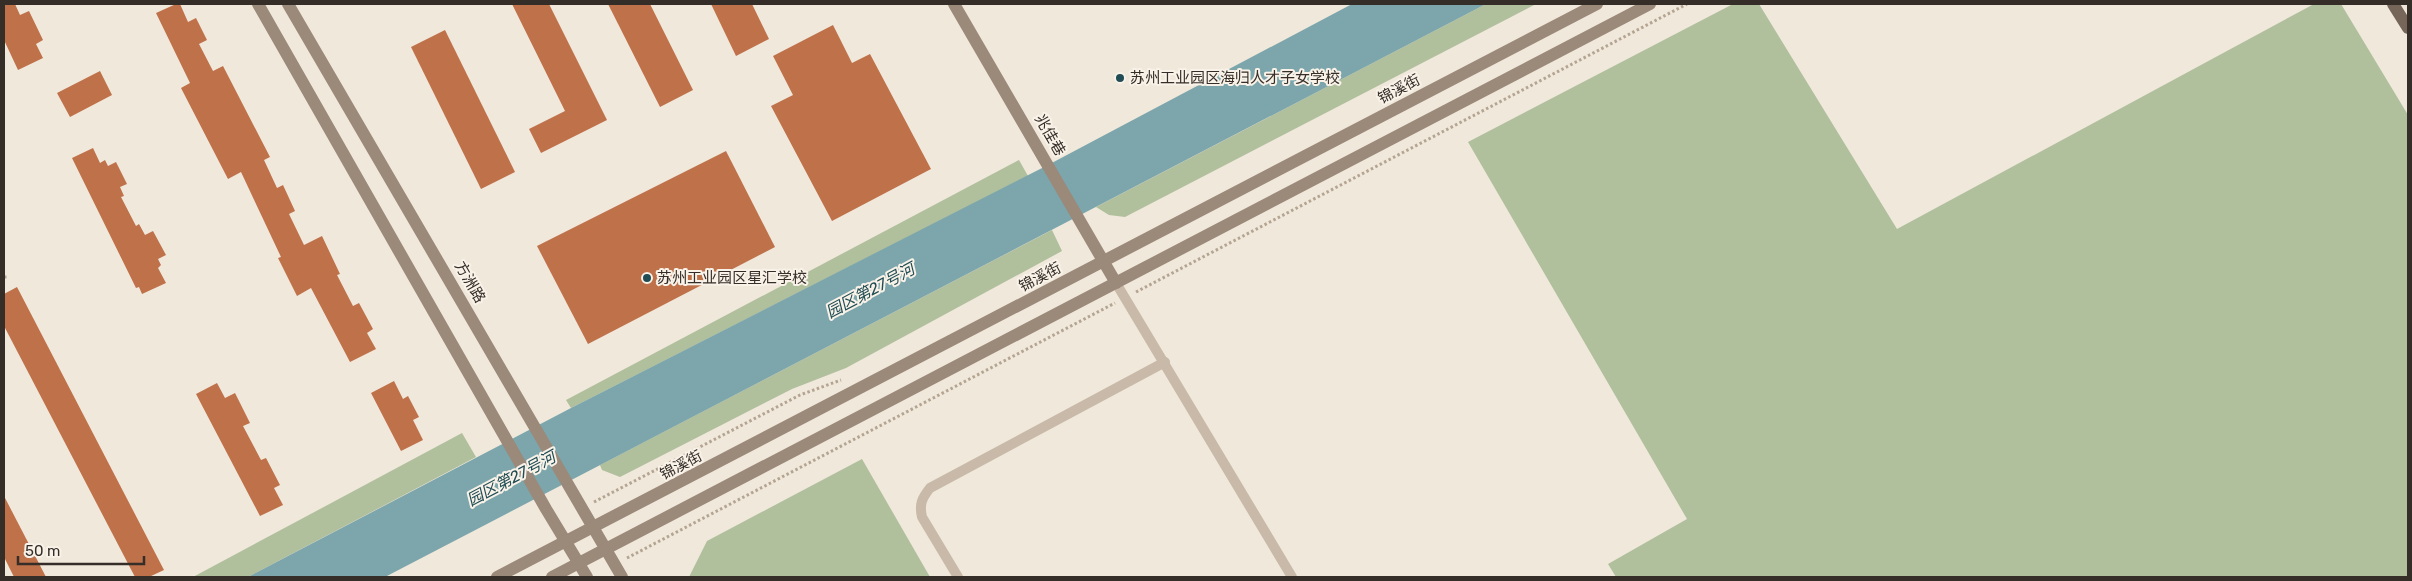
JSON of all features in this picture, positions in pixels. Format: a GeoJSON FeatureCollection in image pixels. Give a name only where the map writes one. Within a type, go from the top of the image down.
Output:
{"type":"FeatureCollection","features":[{"type":"Feature","properties":{"kind":"main road"},"geometry":{"type":"LineString","coordinates":[[258,4],[546,509],[587,577]]}},
{"type":"Feature","properties":{"kind":"main road","name":"方洲路"},"geometry":{"type":"LineString","coordinates":[[288,4],[535,424],[622,577]]}},
{"type":"Feature","properties":{"kind":"main road","name":"兆佳巷"},"geometry":{"type":"LineString","coordinates":[[954,4],[1116,283]]}},
{"type":"Feature","properties":{"kind":"main road","name":"锦溪街"},"geometry":{"type":"LineString","coordinates":[[497,577],[1597,4]]}},
{"type":"Feature","properties":{"kind":"main road"},"geometry":{"type":"LineString","coordinates":[[552,577],[1650,4]]}},
{"type":"Feature","properties":{"kind":"main road"},"geometry":{"type":"LineString","coordinates":[[2393,4],[2408,28]]}},
{"type":"Feature","properties":{"kind":"lane"},"geometry":{"type":"LineString","coordinates":[[1116,283],[1292,577]]}},
{"type":"Feature","properties":{"kind":"lane"},"geometry":{"type":"LineString","coordinates":[[958,577],[922,517],[920,508],[922,498],[930,488],[1165,362]]}},
{"type":"Feature","properties":{"kind":"path"},"geometry":{"type":"LineString","coordinates":[[615,564],[1687,4]]}},
{"type":"Feature","properties":{"kind":"path"},"geometry":{"type":"LineString","coordinates":[[583,508],[800,395],[844,379]]}},
{"type":"Feature","properties":{"kind":"green space"},"geometry":{"type":"Polygon","coordinates":[[[1486,4],[1536,4],[1125,217],[1109,215],[1096,207],[1486,4]]]}},
{"type":"Feature","properties":{"kind":"green space"},"geometry":{"type":"Polygon","coordinates":[[[1733,4],[1759,4],[1897,229],[2314,4],[2341,4],[2408,115],[2408,577],[1616,577],[1608,564],[1687,519],[1468,142],[1733,4]]]}},
{"type":"Feature","properties":{"kind":"green space"},"geometry":{"type":"Polygon","coordinates":[[[1019,160],[1028,176],[571,408],[566,400],[1019,160]]]}},
{"type":"Feature","properties":{"kind":"green space"},"geometry":{"type":"Polygon","coordinates":[[[1052,230],[1062,251],[846,368],[792,389],[620,477],[602,470],[600,465],[1052,230]]]}},
{"type":"Feature","properties":{"kind":"green space"},"geometry":{"type":"Polygon","coordinates":[[[462,433],[476,457],[248,577],[193,577],[462,433]]]}},
{"type":"Feature","properties":{"kind":"green space"},"geometry":{"type":"Polygon","coordinates":[[[862,459],[930,577],[689,577],[707,541],[862,459]]]}},
{"type":"Feature","properties":{"kind":"water","name":"园区第27号河"},"geometry":{"type":"Polygon","coordinates":[[[1352,4],[1486,4],[385,577],[248,577],[571,408],[1048,165],[1352,4]]]}},
{"type":"Feature","properties":{"kind":"building"},"geometry":{"type":"Polygon","coordinates":[[[4,4],[15,4],[20,15],[29,11],[43,40],[36,44],[43,58],[18,70],[4,40],[4,4]]]}},
{"type":"Feature","properties":{"kind":"building"},"geometry":{"type":"Polygon","coordinates":[[[180,4],[188,22],[196,18],[207,40],[199,44],[213,71],[223,66],[270,157],[264,160],[277,188],[283,185],[295,211],[289,214],[304,245],[322,236],[340,274],[337,275],[353,306],[359,303],[373,329],[367,333],[376,349],[350,362],[311,288],[297,296],[278,258],[281,257],[241,172],[228,179],[181,88],[190,83],[156,13],[180,4]]]}},
{"type":"Feature","properties":{"kind":"building"},"geometry":{"type":"Polygon","coordinates":[[[512,4],[549,4],[607,120],[541,153],[529,129],[565,111],[512,4]]]}},
{"type":"Feature","properties":{"kind":"building"},"geometry":{"type":"Polygon","coordinates":[[[608,4],[650,4],[693,90],[660,107],[608,4]]]}},
{"type":"Feature","properties":{"kind":"building"},"geometry":{"type":"Polygon","coordinates":[[[711,4],[752,4],[769,39],[736,56],[711,4]]]}},
{"type":"Feature","properties":{"kind":"building"},"geometry":{"type":"Polygon","coordinates":[[[833,25],[852,63],[870,54],[931,169],[832,221],[771,106],[793,95],[773,56],[833,25]]]}},
{"type":"Feature","properties":{"kind":"building"},"geometry":{"type":"Polygon","coordinates":[[[445,30],[515,172],[481,189],[411,47],[445,30]]]}},
{"type":"Feature","properties":{"kind":"building"},"geometry":{"type":"Polygon","coordinates":[[[100,71],[112,95],[70,117],[57,93],[100,71]]]}},
{"type":"Feature","properties":{"kind":"building"},"geometry":{"type":"Polygon","coordinates":[[[93,148],[100,163],[105,160],[108,166],[116,162],[127,184],[120,187],[124,196],[121,197],[136,226],[139,224],[145,235],[153,231],[166,255],[158,259],[161,265],[158,268],[166,283],[142,294],[139,287],[136,288],[72,158],[93,148]]]}},
{"type":"Feature","properties":{"kind":"building"},"geometry":{"type":"Polygon","coordinates":[[[726,151],[775,247],[588,344],[537,246],[726,151]]]}},
{"type":"Feature","properties":{"kind":"building"},"geometry":{"type":"Polygon","coordinates":[[[17,287],[164,570],[149,577],[135,577],[4,326],[4,294],[17,287]]]}},
{"type":"Feature","properties":{"kind":"building"},"geometry":{"type":"Polygon","coordinates":[[[394,381],[403,399],[408,396],[419,417],[413,420],[423,440],[401,451],[371,393],[394,381]]]}},
{"type":"Feature","properties":{"kind":"building"},"geometry":{"type":"Polygon","coordinates":[[[217,383],[225,398],[235,393],[250,423],[243,426],[261,460],[266,458],[280,485],[274,488],[283,505],[260,516],[196,394],[217,383]]]}},
{"type":"Feature","properties":{"kind":"building"},"geometry":{"type":"Polygon","coordinates":[[[4,496],[46,577],[14,577],[4,557],[4,496]]]}},
{"type":"Feature","properties":{"kind":"place","name":"苏州工业园区海归人才子女学校"},"geometry":{"type":"Point","coordinates":[1120,78]}},
{"type":"Feature","properties":{"kind":"place","name":"苏州工业园区星汇学校"},"geometry":{"type":"Point","coordinates":[647,278]}}]}
